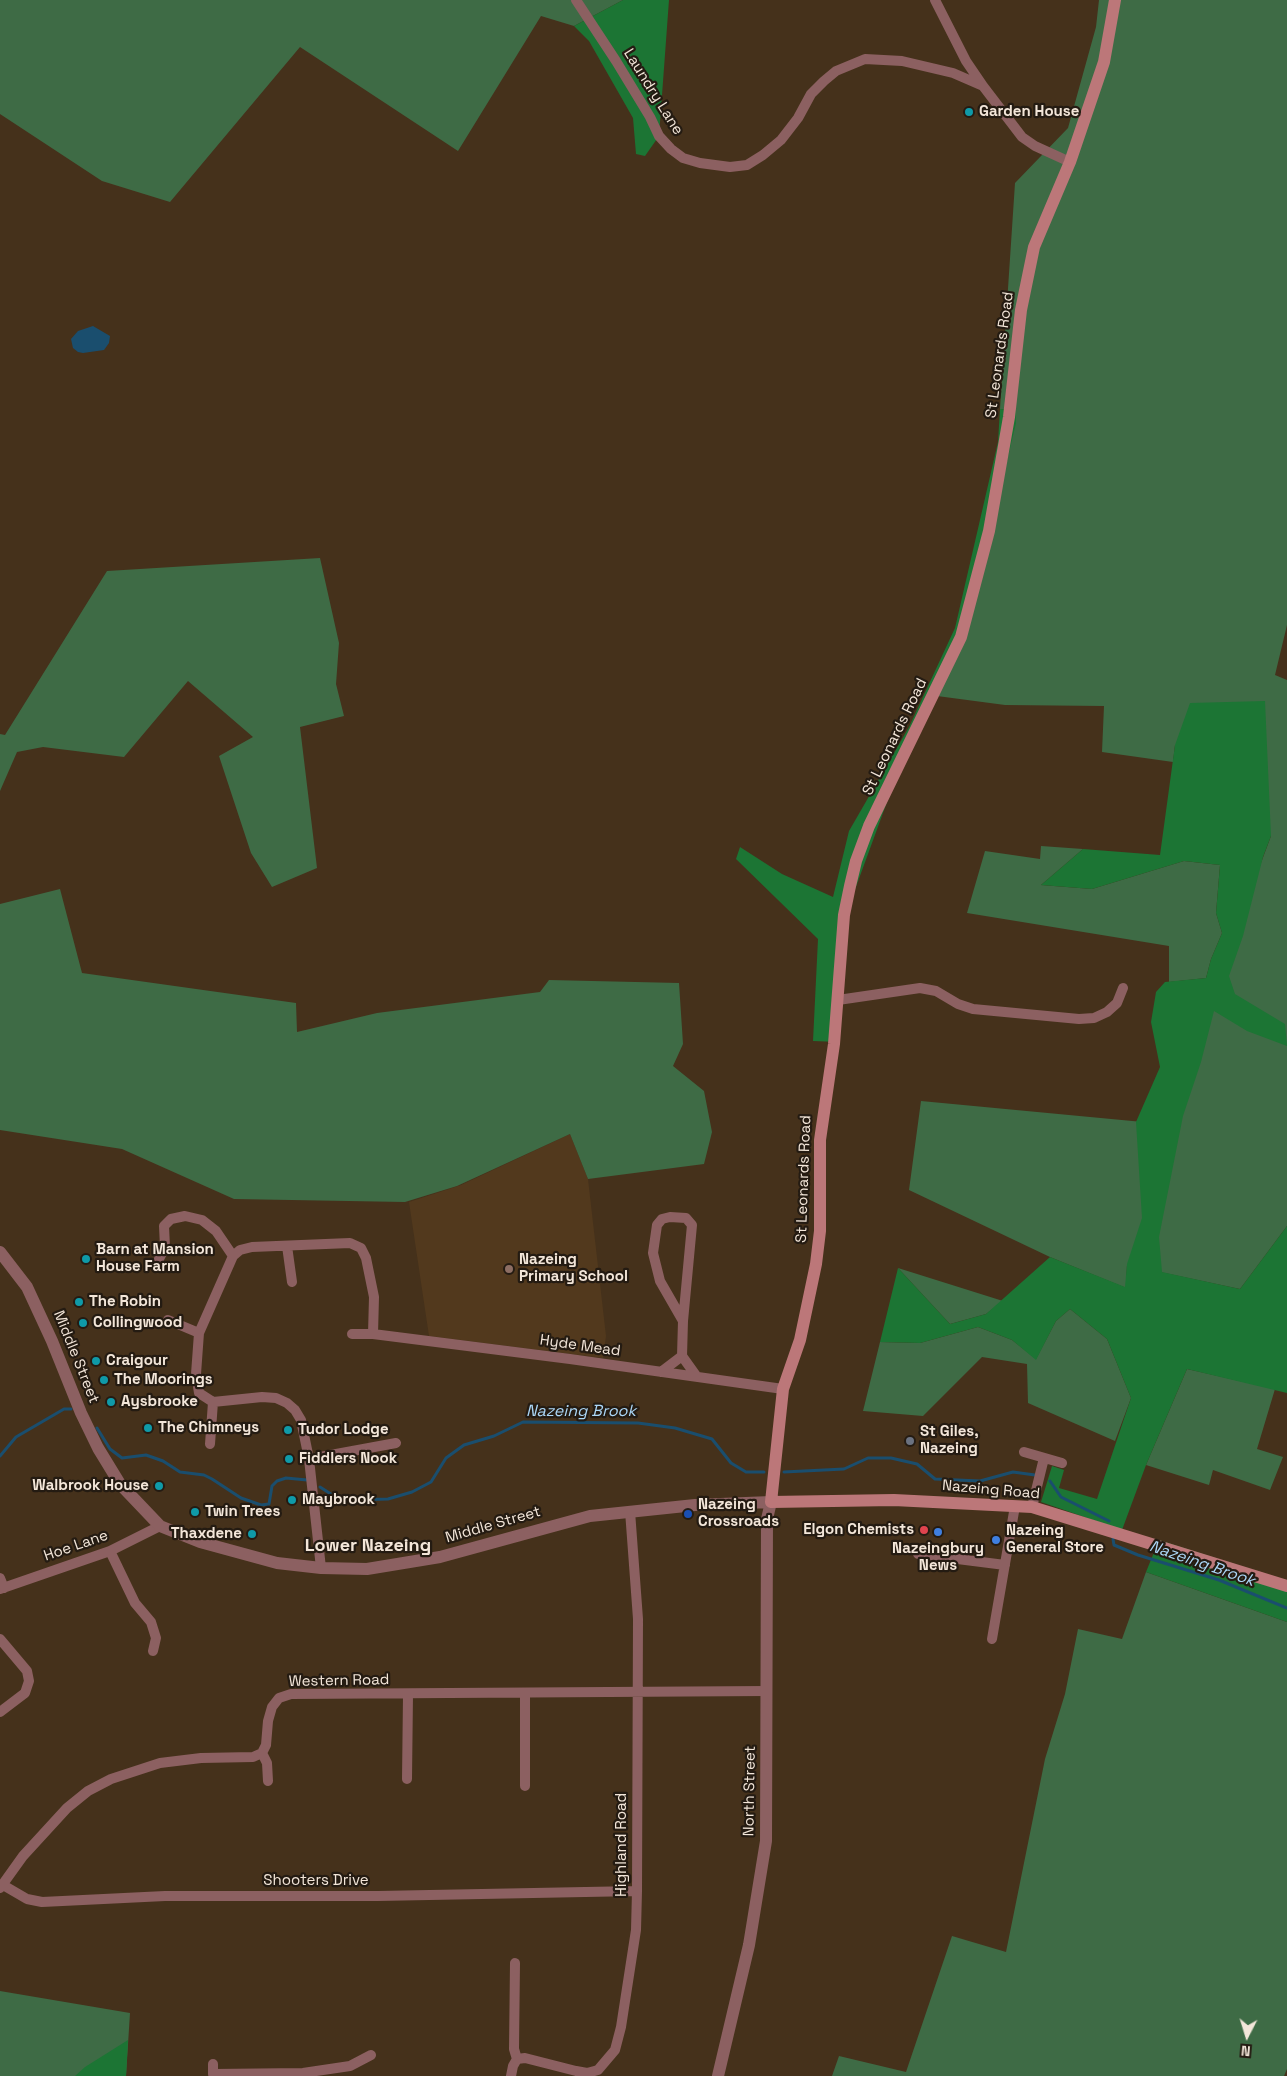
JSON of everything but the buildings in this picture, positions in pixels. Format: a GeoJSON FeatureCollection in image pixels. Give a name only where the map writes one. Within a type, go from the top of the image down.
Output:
{"type":"FeatureCollection","features":[{"type":"Feature","properties":{"kind":"main road","name":"St Leonards Road"},"geometry":{"type":"LineString","coordinates":[[771,1502],[783,1389],[800,1340],[816,1264],[820,1231],[821,1132],[838,1000],[844,915],[856,861],[869,826],[961,637],[989,531],[1009,417],[1021,310],[1034,247],[1070,162],[1104,62],[1115,0]]}},
{"type":"Feature","properties":{"kind":"main road","name":"Nazeing Road"},"geometry":{"type":"LineString","coordinates":[[771,1502],[894,1500],[1032,1507],[1287,1586]]}},
{"type":"Feature","properties":{"kind":"street","name":"Laundry Lane"},"geometry":{"type":"LineString","coordinates":[[576,0],[616,61],[650,117],[659,136],[683,158],[700,163],[730,167],[747,165],[782,140],[798,118],[811,94],[824,81],[836,72],[865,59],[902,61],[953,73],[983,86],[1022,136],[1035,146],[1070,162]]}},
{"type":"Feature","properties":{"kind":"street"},"geometry":{"type":"LineString","coordinates":[[935,0],[966,61],[983,86]]}},
{"type":"Feature","properties":{"kind":"street"},"geometry":{"type":"LineString","coordinates":[[953,73],[966,61]]}},
{"type":"Feature","properties":{"kind":"street"},"geometry":{"type":"LineString","coordinates":[[838,1000],[920,988],[936,991],[958,1004],[973,1009],[1079,1019],[1094,1018],[1107,1012],[1117,1003],[1123,988]]}},
{"type":"Feature","properties":{"kind":"street"},"geometry":{"type":"LineString","coordinates":[[159,1259],[165,1247],[164,1226],[171,1219],[185,1216],[202,1220],[216,1231],[233,1256]]}},
{"type":"Feature","properties":{"kind":"street"},"geometry":{"type":"LineString","coordinates":[[683,1321],[660,1281],[653,1253],[657,1225],[662,1219],[670,1217],[686,1218],[692,1224],[683,1321],[682,1356],[697,1377]]}},
{"type":"Feature","properties":{"kind":"street"},"geometry":{"type":"LineString","coordinates":[[321,1568],[309,1459],[301,1420],[295,1410],[287,1403],[276,1398],[262,1397],[213,1402],[199,1393],[196,1374],[199,1333],[233,1256],[240,1250],[350,1243],[361,1248],[366,1258],[374,1296],[373,1334]]}},
{"type":"Feature","properties":{"kind":"street"},"geometry":{"type":"LineString","coordinates":[[287,1246],[292,1282]]}},
{"type":"Feature","properties":{"kind":"street","name":"Middle Street"},"geometry":{"type":"LineString","coordinates":[[0,1252],[28,1287],[67,1382],[98,1448],[120,1484],[160,1526],[200,1542],[277,1563],[321,1568],[367,1569],[403,1564],[477,1548],[580,1519],[630,1511],[694,1505],[771,1502]]}},
{"type":"Feature","properties":{"kind":"street"},"geometry":{"type":"LineString","coordinates":[[168,1320],[199,1333]]}},
{"type":"Feature","properties":{"kind":"street","name":"Hyde Mead"},"geometry":{"type":"LineString","coordinates":[[352,1334],[373,1334],[783,1389]]}},
{"type":"Feature","properties":{"kind":"street"},"geometry":{"type":"LineString","coordinates":[[661,1372],[682,1356]]}},
{"type":"Feature","properties":{"kind":"street"},"geometry":{"type":"LineString","coordinates":[[210,1444],[213,1402]]}},
{"type":"Feature","properties":{"kind":"street"},"geometry":{"type":"LineString","coordinates":[[309,1459],[396,1444]]}},
{"type":"Feature","properties":{"kind":"street"},"geometry":{"type":"LineString","coordinates":[[1024,1452],[1062,1463]]}},
{"type":"Feature","properties":{"kind":"street"},"geometry":{"type":"LineString","coordinates":[[1032,1507],[1044,1458]]}},
{"type":"Feature","properties":{"kind":"street","name":"North Street"},"geometry":{"type":"LineString","coordinates":[[718,2076],[749,1945],[766,1841],[766,1519],[771,1502]]}},
{"type":"Feature","properties":{"kind":"street"},"geometry":{"type":"LineString","coordinates":[[992,1638],[1015,1506]]}},
{"type":"Feature","properties":{"kind":"street","name":"Highland Road"},"geometry":{"type":"LineString","coordinates":[[518,2059],[533,2058],[587,2073],[598,2070],[615,2050],[636,1930],[638,1618],[630,1511]]}},
{"type":"Feature","properties":{"kind":"street","name":"Hoe Lane"},"geometry":{"type":"LineString","coordinates":[[1,1585],[110,1551],[160,1526]]}},
{"type":"Feature","properties":{"kind":"street"},"geometry":{"type":"LineString","coordinates":[[110,1551],[135,1603],[151,1622],[156,1638],[153,1651]]}},
{"type":"Feature","properties":{"kind":"street"},"geometry":{"type":"LineString","coordinates":[[918,1554],[1005,1565]]}},
{"type":"Feature","properties":{"kind":"street"},"geometry":{"type":"LineString","coordinates":[[0,1639],[26,1671],[29,1682],[25,1693],[0,1712]]}},
{"type":"Feature","properties":{"kind":"street","name":"Western Road"},"geometry":{"type":"LineString","coordinates":[[262,1753],[266,1745],[268,1722],[272,1706],[279,1698],[291,1694],[767,1691]]}},
{"type":"Feature","properties":{"kind":"street"},"geometry":{"type":"LineString","coordinates":[[525,1693],[525,1786]]}},
{"type":"Feature","properties":{"kind":"street"},"geometry":{"type":"LineString","coordinates":[[407,1779],[408,1694]]}},
{"type":"Feature","properties":{"kind":"street"},"geometry":{"type":"LineString","coordinates":[[2,1886],[23,1856],[66,1808],[88,1791],[111,1779],[167,1762],[201,1758],[253,1757],[262,1753],[267,1763],[268,1781]]}},
{"type":"Feature","properties":{"kind":"street","name":"Shooters Drive"},"geometry":{"type":"LineString","coordinates":[[2,1886],[27,1899],[42,1902],[165,1896],[378,1896],[637,1891]]}},
{"type":"Feature","properties":{"kind":"street"},"geometry":{"type":"LineString","coordinates":[[511,2076],[513,2066],[518,2059],[514,2049],[515,1963]]}},
{"type":"Feature","properties":{"kind":"street"},"geometry":{"type":"LineString","coordinates":[[213,2072],[274,2075],[304,2073],[350,2066],[372,2055]]}},
{"type":"Feature","properties":{"kind":"shaded area","name":"Nazeing Primary School"},"geometry":{"type":"Polygon","coordinates":[[[570,1134],[588,1179],[606,1336],[603,1358],[429,1336],[409,1202],[461,1185],[570,1134]]]}},
{"type":"Feature","properties":{"kind":"green space"},"geometry":{"type":"Polygon","coordinates":[[[0,0],[623,0],[574,26],[541,16],[458,151],[300,47],[170,202],[102,181],[0,114],[0,0]]]}},
{"type":"Feature","properties":{"kind":"green space"},"geometry":{"type":"Polygon","coordinates":[[[623,0],[669,0],[659,136],[645,156],[636,154],[633,118],[589,41],[574,26],[623,0]]]}},
{"type":"Feature","properties":{"kind":"green space"},"geometry":{"type":"Polygon","coordinates":[[[1099,0],[1287,0],[1287,625],[1275,675],[1287,680],[1287,1226],[1240,1289],[1127,1265],[1126,1288],[1050,1257],[909,1190],[921,1101],[1164,1124],[1271,836],[1175,745],[1173,762],[1102,752],[1104,706],[1005,705],[937,696],[1016,410],[1000,409],[1015,183],[1068,128],[1096,27],[1099,0]]]}},
{"type":"Feature","properties":{"kind":"green space"},"geometry":{"type":"Polygon","coordinates":[[[1000,409],[1016,410],[1016,423],[964,643],[910,739],[849,906],[839,1042],[813,1041],[818,939],[736,859],[740,847],[782,874],[833,897],[849,831],[909,727],[955,628],[998,442],[1000,409]]]}},
{"type":"Feature","properties":{"kind":"green space"},"geometry":{"type":"Polygon","coordinates":[[[320,558],[339,643],[336,684],[344,716],[300,727],[317,868],[272,887],[251,853],[219,756],[253,737],[188,681],[124,757],[43,747],[17,752],[0,791],[0,734],[5,735],[107,571],[320,558]]]}},
{"type":"Feature","properties":{"kind":"green space"},"geometry":{"type":"Polygon","coordinates":[[[1265,701],[1271,836],[1263,857],[1243,936],[1229,976],[1235,994],[1285,1024],[1287,1046],[1247,1031],[1214,1011],[1201,1062],[1183,1116],[1159,1237],[1162,1272],[1240,1289],[1287,1226],[1287,1393],[1187,1369],[1146,1465],[1122,1530],[1041,1502],[1052,1466],[1064,1470],[1059,1488],[1097,1499],[1131,1398],[1107,1339],[1070,1309],[1056,1321],[1036,1360],[1012,1340],[978,1327],[920,1343],[880,1342],[898,1268],[950,1324],[986,1314],[1050,1257],[1125,1287],[1127,1264],[1142,1218],[1136,1122],[1160,1067],[1151,1022],[1156,992],[1165,982],[1206,978],[1211,959],[1222,933],[1216,913],[1220,865],[1184,861],[1092,889],[1041,885],[1083,849],[1160,855],[1175,745],[1190,703],[1265,701]]]}},
{"type":"Feature","properties":{"kind":"green space"},"geometry":{"type":"Polygon","coordinates":[[[1041,846],[1083,849],[1041,885],[1092,889],[1184,861],[1220,865],[1216,913],[1222,933],[1211,959],[1206,978],[1169,982],[1169,946],[967,913],[985,851],[1040,859],[1041,846]]]}},
{"type":"Feature","properties":{"kind":"green space"},"geometry":{"type":"Polygon","coordinates":[[[60,889],[82,973],[296,1003],[297,1032],[377,1013],[540,992],[549,980],[679,983],[683,1044],[673,1066],[704,1091],[712,1132],[704,1164],[588,1179],[570,1134],[457,1186],[405,1202],[234,1199],[122,1149],[0,1130],[0,904],[60,889]]]}},
{"type":"Feature","properties":{"kind":"green space"},"geometry":{"type":"Polygon","coordinates":[[[898,1268],[1003,1301],[986,1314],[950,1324],[898,1268]]]}},
{"type":"Feature","properties":{"kind":"green space"},"geometry":{"type":"Polygon","coordinates":[[[1070,1309],[1107,1339],[1131,1398],[1115,1441],[1028,1403],[1027,1364],[982,1357],[923,1416],[863,1411],[880,1342],[920,1343],[978,1327],[1012,1340],[1036,1359],[1056,1321],[1070,1309]]]}},
{"type":"Feature","properties":{"kind":"green space"},"geometry":{"type":"Polygon","coordinates":[[[1187,1369],[1275,1389],[1257,1449],[1283,1457],[1270,1490],[1213,1470],[1209,1485],[1146,1465],[1187,1369]]]}},
{"type":"Feature","properties":{"kind":"green space"},"geometry":{"type":"Polygon","coordinates":[[[1159,1540],[1287,1581],[1287,1622],[1146,1572],[1159,1540]]]}},
{"type":"Feature","properties":{"kind":"green space"},"geometry":{"type":"Polygon","coordinates":[[[1146,1572],[1287,1622],[1287,2069],[1284,2076],[832,2076],[839,2056],[906,2072],[952,1936],[1006,1952],[1045,1759],[1065,1694],[1078,1629],[1122,1639],[1146,1572]]]}},
{"type":"Feature","properties":{"kind":"green space"},"geometry":{"type":"Polygon","coordinates":[[[0,1991],[130,2013],[126,2076],[0,2076],[0,1991]]]}},
{"type":"Feature","properties":{"kind":"green space"},"geometry":{"type":"Polygon","coordinates":[[[128,2040],[126,2076],[75,2076],[85,2067],[128,2040]]]}},
{"type":"Feature","properties":{"kind":"water"},"geometry":{"type":"Polygon","coordinates":[[[93,326],[110,336],[109,343],[104,350],[78,352],[73,348],[71,339],[78,331],[93,326]]]}},
{"type":"Feature","properties":{"kind":"waterway","name":"Nazeing Brook"},"geometry":{"type":"LineString","coordinates":[[0,1456],[16,1437],[64,1409],[71,1409]]}},
{"type":"Feature","properties":{"kind":"waterway","name":"Nazeing Brook"},"geometry":{"type":"LineString","coordinates":[[320,1487],[334,1496],[351,1500],[388,1499],[412,1492],[431,1482],[446,1458],[464,1445],[494,1436],[523,1422],[638,1423],[675,1428],[712,1439],[731,1463],[746,1472],[764,1472]]}},
{"type":"Feature","properties":{"kind":"waterway","name":"Nazeing Brook"},"geometry":{"type":"LineString","coordinates":[[97,1428],[110,1449],[122,1458],[146,1455],[163,1461],[180,1472],[204,1475],[241,1498],[261,1505],[269,1504],[272,1486],[277,1481],[286,1478],[307,1480]]}},
{"type":"Feature","properties":{"kind":"waterway","name":"Nazeing Brook"},"geometry":{"type":"LineString","coordinates":[[784,1472],[844,1469],[868,1458],[891,1458],[917,1464],[935,1479],[980,1481],[1013,1472],[1035,1475]]}},
{"type":"Feature","properties":{"kind":"waterway","name":"Nazeing Brook"},"geometry":{"type":"LineString","coordinates":[[1050,1481],[1061,1497],[1109,1521]]}},
{"type":"Feature","properties":{"kind":"waterway","name":"Nazeing Brook"},"geometry":{"type":"LineString","coordinates":[[1113,1539],[1114,1545],[1138,1555],[1219,1580],[1287,1608]]}},
{"type":"Feature","properties":{"kind":"place","name":"Garden House"},"geometry":{"type":"Point","coordinates":[969,112]}},
{"type":"Feature","properties":{"kind":"place","name":"Barn at Mansion House Farm"},"geometry":{"type":"Point","coordinates":[86,1259]}},
{"type":"Feature","properties":{"kind":"place","name":"Nazeing Primary School"},"geometry":{"type":"Point","coordinates":[509,1269]}},
{"type":"Feature","properties":{"kind":"place","name":"The Robin"},"geometry":{"type":"Point","coordinates":[79,1302]}},
{"type":"Feature","properties":{"kind":"place","name":"Collingwood"},"geometry":{"type":"Point","coordinates":[83,1323]}},
{"type":"Feature","properties":{"kind":"place","name":"Craigour"},"geometry":{"type":"Point","coordinates":[96,1361]}},
{"type":"Feature","properties":{"kind":"place","name":"The Moorings"},"geometry":{"type":"Point","coordinates":[104,1380]}},
{"type":"Feature","properties":{"kind":"place","name":"Aysbrooke"},"geometry":{"type":"Point","coordinates":[111,1402]}},
{"type":"Feature","properties":{"kind":"place","name":"The Chimneys"},"geometry":{"type":"Point","coordinates":[148,1428]}},
{"type":"Feature","properties":{"kind":"place","name":"Tudor Lodge"},"geometry":{"type":"Point","coordinates":[288,1430]}},
{"type":"Feature","properties":{"kind":"place","name":"St Giles, Nazeing"},"geometry":{"type":"Point","coordinates":[910,1441]}},
{"type":"Feature","properties":{"kind":"place","name":"Fiddlers Nook"},"geometry":{"type":"Point","coordinates":[289,1459]}},
{"type":"Feature","properties":{"kind":"place","name":"Walbrook House"},"geometry":{"type":"Point","coordinates":[159,1486]}},
{"type":"Feature","properties":{"kind":"place","name":"Maybrook"},"geometry":{"type":"Point","coordinates":[292,1500]}},
{"type":"Feature","properties":{"kind":"place","name":"Twin Trees"},"geometry":{"type":"Point","coordinates":[195,1512]}},
{"type":"Feature","properties":{"kind":"place","name":"Nazeing Crossroads"},"geometry":{"type":"Point","coordinates":[688,1514]}},
{"type":"Feature","properties":{"kind":"place","name":"Elgon Chemists"},"geometry":{"type":"Point","coordinates":[924,1530]}},
{"type":"Feature","properties":{"kind":"place","name":"Nazeingbury News"},"geometry":{"type":"Point","coordinates":[938,1532]}},
{"type":"Feature","properties":{"kind":"place","name":"Thaxdene"},"geometry":{"type":"Point","coordinates":[252,1534]}},
{"type":"Feature","properties":{"kind":"place","name":"Nazeing General Store"},"geometry":{"type":"Point","coordinates":[996,1540]}},
{"type":"Feature","properties":{"kind":"district","name":"Lower Nazeing"},"geometry":{"type":"Point","coordinates":[368,1546]}}]}
